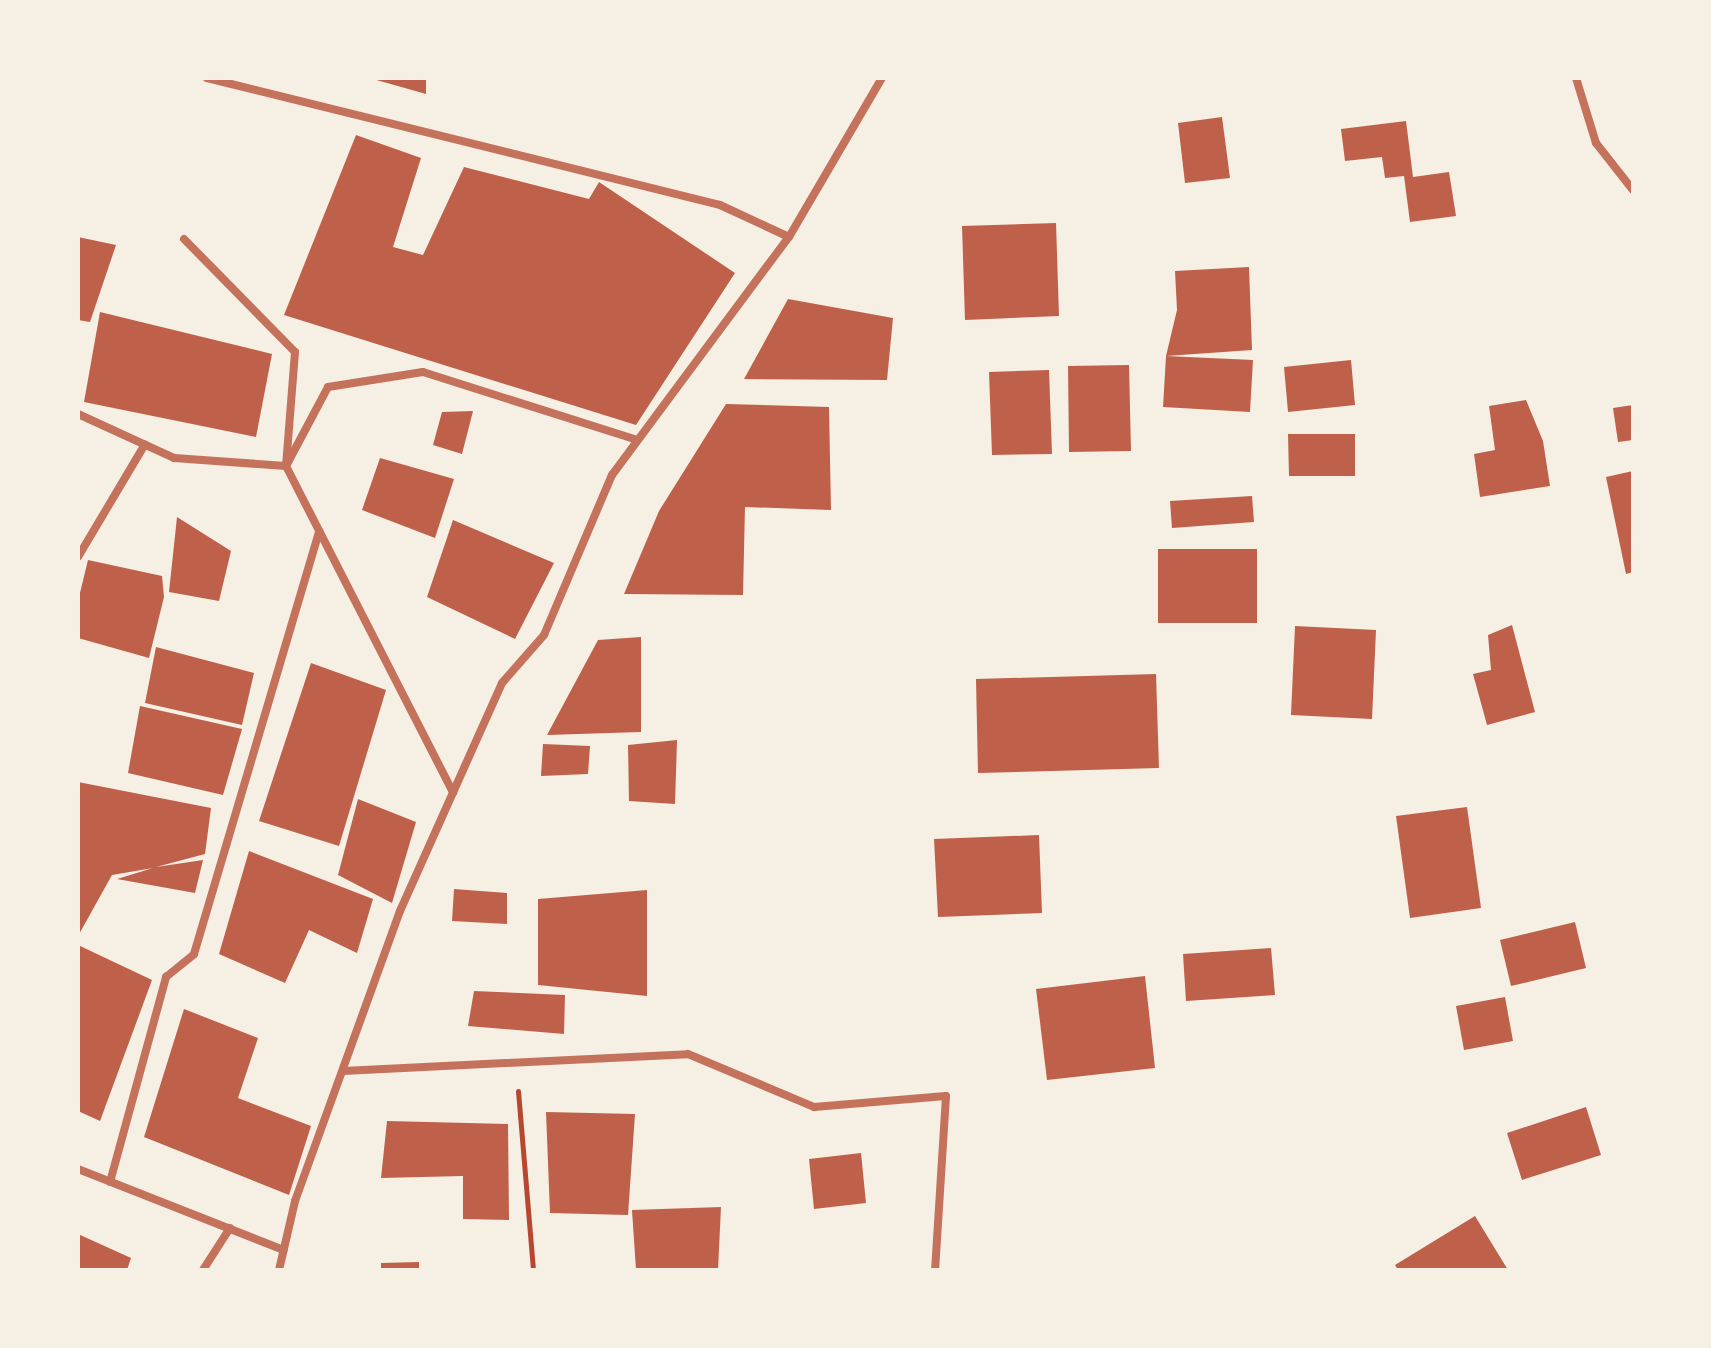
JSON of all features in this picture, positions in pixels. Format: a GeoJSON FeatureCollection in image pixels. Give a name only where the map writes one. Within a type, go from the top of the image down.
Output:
{"type":"FeatureCollection","features":[{"type":"Feature","properties":{"kind":"street"},"geometry":{"type":"LineString","coordinates":[[207,78],[720,205],[789,237]]}},
{"type":"Feature","properties":{"kind":"street"},"geometry":{"type":"LineString","coordinates":[[279,1270],[295,1201],[400,911],[502,683],[544,635],[612,475],[789,237],[882,78]]}},
{"type":"Feature","properties":{"kind":"street"},"geometry":{"type":"LineString","coordinates":[[1576,78],[1596,143],[1633,190]]}},
{"type":"Feature","properties":{"kind":"street"},"geometry":{"type":"LineString","coordinates":[[184,239],[295,352],[286,466],[453,793]]}},
{"type":"Feature","properties":{"kind":"street"},"geometry":{"type":"LineString","coordinates":[[286,466],[328,387],[423,372],[637,440]]}},
{"type":"Feature","properties":{"kind":"street"},"geometry":{"type":"LineString","coordinates":[[78,414],[174,458],[286,466]]}},
{"type":"Feature","properties":{"kind":"street"},"geometry":{"type":"LineString","coordinates":[[78,557],[145,444]]}},
{"type":"Feature","properties":{"kind":"street"},"geometry":{"type":"LineString","coordinates":[[110,1182],[166,977],[194,954],[319,531]]}},
{"type":"Feature","properties":{"kind":"street"},"geometry":{"type":"LineString","coordinates":[[343,1071],[688,1054],[814,1107],[946,1096],[935,1270]]}},
{"type":"Feature","properties":{"kind":"street"},"geometry":{"type":"LineString","coordinates":[[78,1169],[284,1250]]}},
{"type":"Feature","properties":{"kind":"street"},"geometry":{"type":"LineString","coordinates":[[203,1270],[230,1228]]}},
{"type":"Feature","properties":{"kind":"path"},"geometry":{"type":"LineString","coordinates":[[515,1062],[533,1270]]}},
{"type":"Feature","properties":{"kind":"building"},"geometry":{"type":"Polygon","coordinates":[[[426,78],[426,94],[373,79],[426,78]]]}},
{"type":"Feature","properties":{"kind":"building"},"geometry":{"type":"Polygon","coordinates":[[[1222,117],[1230,178],[1185,183],[1178,123],[1222,117]]]}},
{"type":"Feature","properties":{"kind":"building"},"geometry":{"type":"Polygon","coordinates":[[[1406,121],[1413,177],[1449,172],[1456,216],[1410,222],[1404,176],[1385,178],[1382,157],[1345,161],[1341,129],[1406,121]]]}},
{"type":"Feature","properties":{"kind":"building"},"geometry":{"type":"Polygon","coordinates":[[[356,135],[421,158],[393,247],[423,255],[464,167],[589,199],[599,182],[735,273],[636,425],[284,315],[356,135]]]}},
{"type":"Feature","properties":{"kind":"building"},"geometry":{"type":"Polygon","coordinates":[[[1056,223],[1059,316],[965,320],[962,226],[1056,223]]]}},
{"type":"Feature","properties":{"kind":"building"},"geometry":{"type":"Polygon","coordinates":[[[78,237],[116,245],[90,322],[78,320],[78,237]]]}},
{"type":"Feature","properties":{"kind":"building"},"geometry":{"type":"Polygon","coordinates":[[[1249,267],[1252,350],[1166,356],[1177,310],[1175,271],[1249,267]]]}},
{"type":"Feature","properties":{"kind":"building"},"geometry":{"type":"Polygon","coordinates":[[[788,299],[893,318],[887,380],[744,379],[788,299]]]}},
{"type":"Feature","properties":{"kind":"building"},"geometry":{"type":"Polygon","coordinates":[[[100,312],[272,354],[256,437],[84,402],[100,312]]]}},
{"type":"Feature","properties":{"kind":"building"},"geometry":{"type":"Polygon","coordinates":[[[1166,356],[1253,360],[1250,412],[1163,407],[1166,356]]]}},
{"type":"Feature","properties":{"kind":"building"},"geometry":{"type":"Polygon","coordinates":[[[1351,360],[1355,405],[1288,412],[1284,367],[1351,360]]]}},
{"type":"Feature","properties":{"kind":"building"},"geometry":{"type":"Polygon","coordinates":[[[1129,365],[1131,451],[1069,452],[1068,366],[1129,365]]]}},
{"type":"Feature","properties":{"kind":"building"},"geometry":{"type":"Polygon","coordinates":[[[1049,370],[1052,454],[992,455],[989,372],[1049,370]]]}},
{"type":"Feature","properties":{"kind":"building"},"geometry":{"type":"Polygon","coordinates":[[[1526,400],[1543,441],[1550,486],[1480,497],[1474,454],[1495,450],[1489,406],[1526,400]]]}},
{"type":"Feature","properties":{"kind":"building"},"geometry":{"type":"Polygon","coordinates":[[[726,404],[829,407],[831,510],[745,507],[743,595],[624,594],[659,511],[726,404]]]}},
{"type":"Feature","properties":{"kind":"building"},"geometry":{"type":"Polygon","coordinates":[[[1633,405],[1633,440],[1618,442],[1613,408],[1633,405]]]}},
{"type":"Feature","properties":{"kind":"building"},"geometry":{"type":"Polygon","coordinates":[[[473,411],[462,454],[433,445],[442,412],[473,411]]]}},
{"type":"Feature","properties":{"kind":"building"},"geometry":{"type":"Polygon","coordinates":[[[1288,434],[1355,434],[1355,476],[1289,476],[1288,434]]]}},
{"type":"Feature","properties":{"kind":"building"},"geometry":{"type":"Polygon","coordinates":[[[380,458],[454,479],[435,538],[362,510],[380,458]]]}},
{"type":"Feature","properties":{"kind":"building"},"geometry":{"type":"Polygon","coordinates":[[[1633,471],[1633,572],[1626,574],[1606,477],[1633,471]]]}},
{"type":"Feature","properties":{"kind":"building"},"geometry":{"type":"Polygon","coordinates":[[[1252,496],[1254,522],[1172,528],[1170,501],[1252,496]]]}},
{"type":"Feature","properties":{"kind":"building"},"geometry":{"type":"Polygon","coordinates":[[[177,517],[231,551],[219,601],[169,592],[177,517]]]}},
{"type":"Feature","properties":{"kind":"building"},"geometry":{"type":"Polygon","coordinates":[[[453,520],[554,563],[515,639],[427,597],[453,520]]]}},
{"type":"Feature","properties":{"kind":"building"},"geometry":{"type":"Polygon","coordinates":[[[1158,549],[1257,549],[1257,623],[1158,623],[1158,549]]]}},
{"type":"Feature","properties":{"kind":"building"},"geometry":{"type":"Polygon","coordinates":[[[88,560],[162,576],[164,597],[149,658],[78,638],[78,601],[88,560]]]}},
{"type":"Feature","properties":{"kind":"building"},"geometry":{"type":"Polygon","coordinates":[[[1512,625],[1535,712],[1487,725],[1473,674],[1491,670],[1488,635],[1512,625]]]}},
{"type":"Feature","properties":{"kind":"building"},"geometry":{"type":"Polygon","coordinates":[[[1295,626],[1376,630],[1372,719],[1291,715],[1295,626]]]}},
{"type":"Feature","properties":{"kind":"building"},"geometry":{"type":"Polygon","coordinates":[[[641,637],[641,732],[547,735],[598,640],[641,637]]]}},
{"type":"Feature","properties":{"kind":"building"},"geometry":{"type":"Polygon","coordinates":[[[156,647],[254,673],[242,725],[145,703],[156,647]]]}},
{"type":"Feature","properties":{"kind":"building"},"geometry":{"type":"Polygon","coordinates":[[[311,663],[386,690],[339,846],[259,821],[311,663]]]}},
{"type":"Feature","properties":{"kind":"building"},"geometry":{"type":"Polygon","coordinates":[[[1156,674],[1159,768],[978,773],[976,679],[1156,674]]]}},
{"type":"Feature","properties":{"kind":"building"},"geometry":{"type":"Polygon","coordinates":[[[140,706],[242,729],[223,795],[128,773],[140,706]]]}},
{"type":"Feature","properties":{"kind":"building"},"geometry":{"type":"Polygon","coordinates":[[[677,740],[675,804],[629,801],[628,745],[677,740]]]}},
{"type":"Feature","properties":{"kind":"building"},"geometry":{"type":"Polygon","coordinates":[[[543,744],[590,746],[588,774],[541,776],[543,744]]]}},
{"type":"Feature","properties":{"kind":"building"},"geometry":{"type":"Polygon","coordinates":[[[78,782],[211,808],[205,854],[156,867],[203,860],[195,893],[117,879],[153,868],[112,875],[78,936],[78,782]]]}},
{"type":"Feature","properties":{"kind":"building"},"geometry":{"type":"Polygon","coordinates":[[[358,799],[416,822],[392,903],[338,875],[358,799]]]}},
{"type":"Feature","properties":{"kind":"building"},"geometry":{"type":"Polygon","coordinates":[[[1467,807],[1481,908],[1410,918],[1396,816],[1467,807]]]}},
{"type":"Feature","properties":{"kind":"building"},"geometry":{"type":"Polygon","coordinates":[[[1039,835],[1042,913],[938,917],[934,839],[1039,835]]]}},
{"type":"Feature","properties":{"kind":"building"},"geometry":{"type":"Polygon","coordinates":[[[249,851],[373,899],[357,953],[309,930],[285,983],[219,954],[249,851]]]}},
{"type":"Feature","properties":{"kind":"building"},"geometry":{"type":"Polygon","coordinates":[[[454,889],[507,893],[507,924],[452,921],[454,889]]]}},
{"type":"Feature","properties":{"kind":"building"},"geometry":{"type":"Polygon","coordinates":[[[647,890],[647,996],[538,985],[538,899],[647,890]]]}},
{"type":"Feature","properties":{"kind":"building"},"geometry":{"type":"Polygon","coordinates":[[[1575,922],[1586,968],[1511,986],[1500,940],[1575,922]]]}},
{"type":"Feature","properties":{"kind":"building"},"geometry":{"type":"Polygon","coordinates":[[[78,945],[152,980],[100,1121],[78,1111],[78,945]]]}},
{"type":"Feature","properties":{"kind":"building"},"geometry":{"type":"Polygon","coordinates":[[[1271,948],[1275,995],[1186,1001],[1183,954],[1271,948]]]}},
{"type":"Feature","properties":{"kind":"building"},"geometry":{"type":"Polygon","coordinates":[[[1145,976],[1155,1068],[1047,1080],[1036,989],[1145,976]]]}},
{"type":"Feature","properties":{"kind":"building"},"geometry":{"type":"Polygon","coordinates":[[[474,991],[565,995],[564,1034],[468,1026],[474,991]]]}},
{"type":"Feature","properties":{"kind":"building"},"geometry":{"type":"Polygon","coordinates":[[[1505,997],[1513,1041],[1464,1050],[1456,1006],[1505,997]]]}},
{"type":"Feature","properties":{"kind":"building"},"geometry":{"type":"Polygon","coordinates":[[[184,1009],[258,1038],[238,1098],[311,1126],[289,1195],[144,1137],[184,1009]]]}},
{"type":"Feature","properties":{"kind":"building"},"geometry":{"type":"Polygon","coordinates":[[[1586,1107],[1601,1155],[1522,1180],[1507,1133],[1586,1107]]]}},
{"type":"Feature","properties":{"kind":"building"},"geometry":{"type":"Polygon","coordinates":[[[546,1112],[635,1114],[628,1215],[550,1213],[546,1112]]]}},
{"type":"Feature","properties":{"kind":"building"},"geometry":{"type":"Polygon","coordinates":[[[387,1121],[508,1124],[509,1220],[463,1219],[463,1176],[381,1178],[387,1121]]]}},
{"type":"Feature","properties":{"kind":"building"},"geometry":{"type":"Polygon","coordinates":[[[861,1153],[866,1203],[814,1209],[809,1159],[861,1153]]]}},
{"type":"Feature","properties":{"kind":"building"},"geometry":{"type":"Polygon","coordinates":[[[721,1207],[718,1270],[636,1270],[632,1210],[721,1207]]]}},
{"type":"Feature","properties":{"kind":"building"},"geometry":{"type":"Polygon","coordinates":[[[1475,1216],[1508,1270],[1398,1270],[1395,1265],[1475,1216]]]}},
{"type":"Feature","properties":{"kind":"building"},"geometry":{"type":"Polygon","coordinates":[[[78,1234],[131,1258],[127,1270],[78,1270],[78,1234]]]}},
{"type":"Feature","properties":{"kind":"building"},"geometry":{"type":"Polygon","coordinates":[[[419,1262],[419,1270],[381,1270],[381,1263],[419,1262]]]}}]}
